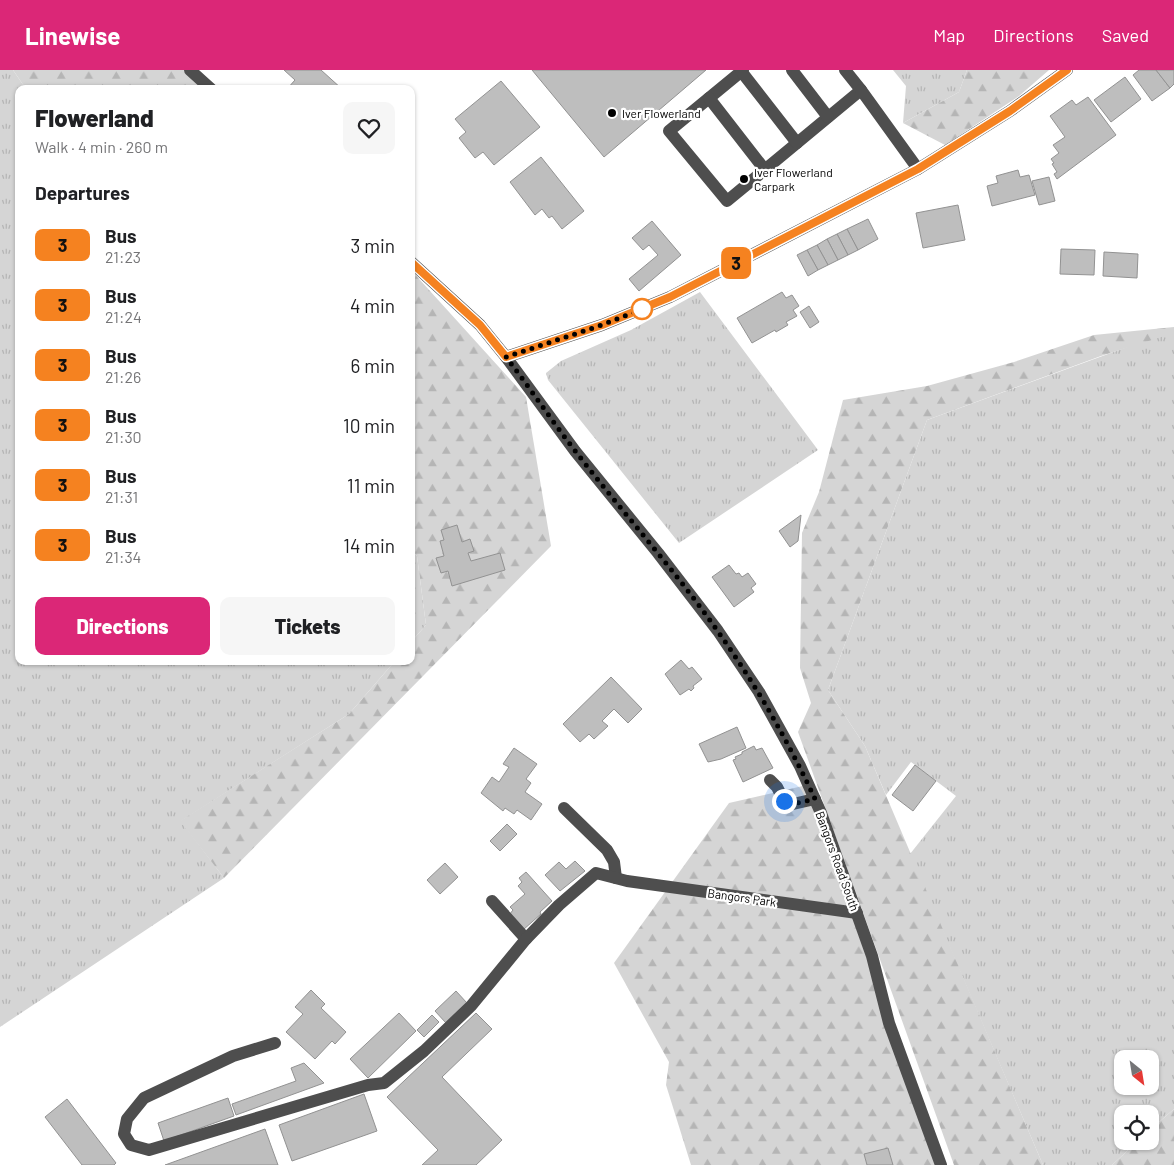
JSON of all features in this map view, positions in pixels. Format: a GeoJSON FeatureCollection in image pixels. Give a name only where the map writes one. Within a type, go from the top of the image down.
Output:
{"type":"FeatureCollection","features":[{"type":"Feature","properties":{"kind":"street"},"geometry":{"type":"LineString","coordinates":[[190,70],[207,85]]}},
{"type":"Feature","properties":{"kind":"street"},"geometry":{"type":"LineString","coordinates":[[792,70],[828,117]]}},
{"type":"Feature","properties":{"kind":"street"},"geometry":{"type":"LineString","coordinates":[[845,70],[918,169]]}},
{"type":"Feature","properties":{"kind":"street"},"geometry":{"type":"LineString","coordinates":[[506,357],[602,325],[670,297],[918,169],[1010,111],[1067,70]]}},
{"type":"Feature","properties":{"kind":"street"},"geometry":{"type":"LineString","coordinates":[[797,143],[742,71],[669,131],[727,201],[861,90]]}},
{"type":"Feature","properties":{"kind":"street"},"geometry":{"type":"LineString","coordinates":[[708,98],[764,170]]}},
{"type":"Feature","properties":{"kind":"street","name":"Bangors Road South"},"geometry":{"type":"LineString","coordinates":[[415,266],[480,325],[506,357],[575,451],[658,553],[718,631],[763,699],[796,758],[815,799],[872,956],[888,1023],[941,1165]]}},
{"type":"Feature","properties":{"kind":"street"},"geometry":{"type":"LineString","coordinates":[[770,780],[777,787],[784,801],[793,804],[815,799]]}},
{"type":"Feature","properties":{"kind":"street"},"geometry":{"type":"LineString","coordinates":[[564,808],[607,850],[621,880]]}},
{"type":"Feature","properties":{"kind":"street","name":"Bangors Park"},"geometry":{"type":"LineString","coordinates":[[526,939],[559,905],[596,873],[621,880],[857,913]]}},
{"type":"Feature","properties":{"kind":"street"},"geometry":{"type":"LineString","coordinates":[[275,1042],[233,1056],[144,1098],[127,1119],[124,1134],[131,1145],[149,1150],[368,1085],[384,1083],[424,1051],[471,1006],[526,939],[492,901]]}},
{"type":"Feature","properties":{"kind":"green space"},"geometry":{"type":"Polygon","coordinates":[[[0,70],[13,70],[23,85],[15,85],[15,665],[392,665],[349,714],[181,821],[224,878],[0,1027],[0,70]]]}},
{"type":"Feature","properties":{"kind":"green space"},"geometry":{"type":"Polygon","coordinates":[[[13,70],[190,70],[207,85],[23,85],[13,70]]]}},
{"type":"Feature","properties":{"kind":"green space"},"geometry":{"type":"Polygon","coordinates":[[[893,70],[967,70],[959,92],[903,123],[906,86],[893,70]]]}},
{"type":"Feature","properties":{"kind":"green space"},"geometry":{"type":"Polygon","coordinates":[[[967,70],[1049,70],[1019,96],[945,145],[903,123],[959,92],[967,70]]]}},
{"type":"Feature","properties":{"kind":"green space"},"geometry":{"type":"Polygon","coordinates":[[[415,274],[526,397],[551,546],[224,878],[180,821],[349,714],[392,665],[415,665],[415,637],[426,625],[417,556],[415,554],[415,274]]]}},
{"type":"Feature","properties":{"kind":"green space"},"geometry":{"type":"Polygon","coordinates":[[[700,292],[818,450],[679,543],[548,380],[546,373],[561,361],[631,330],[700,292]]]}},
{"type":"Feature","properties":{"kind":"green space"},"geometry":{"type":"Polygon","coordinates":[[[1174,327],[1174,333],[1101,356],[927,420],[828,690],[865,746],[1043,1165],[954,1165],[798,732],[811,703],[800,668],[802,533],[819,492],[843,400],[927,386],[1014,362],[1094,335],[1174,327]]]}},
{"type":"Feature","properties":{"kind":"green space"},"geometry":{"type":"Polygon","coordinates":[[[1174,330],[1174,1109],[1159,1122],[1159,1105],[1114,1105],[1114,1150],[1128,1150],[1112,1165],[1043,1165],[910,854],[956,796],[911,762],[886,795],[865,746],[828,690],[927,420],[1174,330]]]}},
{"type":"Feature","properties":{"kind":"green space"},"geometry":{"type":"Polygon","coordinates":[[[415,554],[417,556],[426,625],[415,637],[415,554]]]}},
{"type":"Feature","properties":{"kind":"green space"},"geometry":{"type":"Polygon","coordinates":[[[807,785],[941,1165],[691,1165],[666,1085],[669,1062],[614,963],[729,803],[807,785]]]}},
{"type":"Feature","properties":{"kind":"green space"},"geometry":{"type":"Polygon","coordinates":[[[1174,1109],[1174,1165],[1112,1165],[1128,1150],[1159,1150],[1159,1122],[1174,1109]]]}},
{"type":"Feature","properties":{"kind":"building"},"geometry":{"type":"Polygon","coordinates":[[[284,70],[321,70],[338,85],[291,85],[295,80],[284,70]]]}},
{"type":"Feature","properties":{"kind":"building","name":"Iver Flowerland"},"geometry":{"type":"Polygon","coordinates":[[[532,70],[706,70],[604,157],[532,70]]]}},
{"type":"Feature","properties":{"kind":"building"},"geometry":{"type":"Polygon","coordinates":[[[1139,70],[1156,70],[1170,88],[1152,101],[1133,75],[1139,70]]]}},
{"type":"Feature","properties":{"kind":"building"},"geometry":{"type":"Polygon","coordinates":[[[1156,70],[1174,70],[1174,84],[1170,88],[1156,70]]]}},
{"type":"Feature","properties":{"kind":"building"},"geometry":{"type":"Polygon","coordinates":[[[1125,77],[1141,99],[1111,122],[1094,100],[1125,77]]]}},
{"type":"Feature","properties":{"kind":"building"},"geometry":{"type":"Polygon","coordinates":[[[501,81],[540,127],[494,165],[483,152],[475,158],[459,138],[466,132],[455,119],[501,81]]]}},
{"type":"Feature","properties":{"kind":"building"},"geometry":{"type":"Polygon","coordinates":[[[1088,97],[1116,135],[1057,179],[1054,174],[1057,172],[1051,159],[1059,153],[1053,145],[1065,137],[1050,116],[1072,100],[1076,105],[1088,97]]]}},
{"type":"Feature","properties":{"kind":"building"},"geometry":{"type":"Polygon","coordinates":[[[541,157],[584,211],[562,229],[552,216],[549,218],[542,209],[535,215],[510,182],[541,157]]]}},
{"type":"Feature","properties":{"kind":"building"},"geometry":{"type":"Polygon","coordinates":[[[1018,170],[1020,177],[1029,175],[1035,195],[992,206],[987,186],[998,183],[996,176],[1018,170]]]}},
{"type":"Feature","properties":{"kind":"building"},"geometry":{"type":"Polygon","coordinates":[[[1049,177],[1055,201],[1039,205],[1032,181],[1049,177]]]}},
{"type":"Feature","properties":{"kind":"building"},"geometry":{"type":"Polygon","coordinates":[[[958,205],[965,240],[923,248],[916,213],[958,205]]]}},
{"type":"Feature","properties":{"kind":"building"},"geometry":{"type":"Polygon","coordinates":[[[868,219],[878,239],[858,250],[847,229],[868,219]]]}},
{"type":"Feature","properties":{"kind":"building"},"geometry":{"type":"Polygon","coordinates":[[[652,221],[681,255],[639,291],[629,279],[658,255],[649,245],[643,250],[632,238],[652,221]]]}},
{"type":"Feature","properties":{"kind":"building"},"geometry":{"type":"Polygon","coordinates":[[[847,229],[858,250],[848,255],[837,234],[847,229]]]}},
{"type":"Feature","properties":{"kind":"building"},"geometry":{"type":"Polygon","coordinates":[[[837,234],[848,255],[838,260],[827,239],[837,234]]]}},
{"type":"Feature","properties":{"kind":"building"},"geometry":{"type":"Polygon","coordinates":[[[827,239],[838,260],[828,265],[817,245],[827,239]]]}},
{"type":"Feature","properties":{"kind":"building"},"geometry":{"type":"Polygon","coordinates":[[[817,245],[828,265],[818,270],[807,250],[817,245]]]}},
{"type":"Feature","properties":{"kind":"building"},"geometry":{"type":"Polygon","coordinates":[[[1061,249],[1095,250],[1094,275],[1060,274],[1061,249]]]}},
{"type":"Feature","properties":{"kind":"building"},"geometry":{"type":"Polygon","coordinates":[[[807,250],[818,270],[808,276],[797,255],[807,250]]]}},
{"type":"Feature","properties":{"kind":"building"},"geometry":{"type":"Polygon","coordinates":[[[1104,252],[1138,254],[1137,278],[1103,276],[1104,252]]]}},
{"type":"Feature","properties":{"kind":"building"},"geometry":{"type":"Polygon","coordinates":[[[782,292],[786,298],[792,295],[799,306],[793,310],[797,316],[786,322],[788,325],[752,343],[737,318],[782,292]]]}},
{"type":"Feature","properties":{"kind":"building"},"geometry":{"type":"Polygon","coordinates":[[[809,306],[819,322],[810,328],[800,312],[809,306]]]}},
{"type":"Feature","properties":{"kind":"building"},"geometry":{"type":"Polygon","coordinates":[[[801,515],[798,541],[790,547],[779,531],[801,515]]]}},
{"type":"Feature","properties":{"kind":"building"},"geometry":{"type":"Polygon","coordinates":[[[457,525],[462,542],[470,539],[474,551],[468,553],[471,561],[500,553],[505,570],[452,586],[448,571],[441,573],[436,558],[444,556],[440,541],[444,540],[441,530],[457,525]]]}},
{"type":"Feature","properties":{"kind":"building"},"geometry":{"type":"Polygon","coordinates":[[[729,565],[736,574],[739,573],[742,577],[748,573],[756,584],[751,588],[754,592],[734,607],[712,577],[729,565]]]}},
{"type":"Feature","properties":{"kind":"building"},"geometry":{"type":"Polygon","coordinates":[[[681,660],[689,669],[692,667],[702,679],[693,686],[694,688],[691,691],[689,689],[680,695],[665,674],[681,660]]]}},
{"type":"Feature","properties":{"kind":"building"},"geometry":{"type":"Polygon","coordinates":[[[611,677],[642,709],[628,723],[614,709],[602,721],[608,726],[594,739],[589,734],[580,742],[563,724],[611,677]]]}},
{"type":"Feature","properties":{"kind":"building"},"geometry":{"type":"Polygon","coordinates":[[[737,727],[746,748],[721,759],[708,762],[699,744],[737,727]]]}},
{"type":"Feature","properties":{"kind":"building"},"geometry":{"type":"Polygon","coordinates":[[[754,746],[756,750],[762,748],[773,768],[743,782],[733,760],[742,752],[754,746]]]}},
{"type":"Feature","properties":{"kind":"building"},"geometry":{"type":"Polygon","coordinates":[[[514,748],[537,764],[526,779],[531,783],[525,792],[542,804],[531,820],[517,810],[514,814],[505,808],[503,811],[481,793],[492,777],[499,782],[509,767],[503,764],[514,748]]]}},
{"type":"Feature","properties":{"kind":"building"},"geometry":{"type":"Polygon","coordinates":[[[915,765],[936,781],[913,811],[892,795],[915,765]]]}},
{"type":"Feature","properties":{"kind":"building"},"geometry":{"type":"Polygon","coordinates":[[[507,824],[517,834],[500,851],[490,841],[507,824]]]}},
{"type":"Feature","properties":{"kind":"building"},"geometry":{"type":"Polygon","coordinates":[[[575,861],[585,871],[560,891],[545,875],[559,862],[566,869],[575,861]]]}},
{"type":"Feature","properties":{"kind":"building"},"geometry":{"type":"Polygon","coordinates":[[[445,863],[458,877],[440,894],[427,880],[445,863]]]}},
{"type":"Feature","properties":{"kind":"building"},"geometry":{"type":"Polygon","coordinates":[[[526,872],[552,901],[523,930],[509,915],[513,910],[510,907],[525,894],[518,886],[522,882],[519,878],[526,872]]]}},
{"type":"Feature","properties":{"kind":"building"},"geometry":{"type":"Polygon","coordinates":[[[311,990],[325,1004],[321,1008],[346,1032],[335,1044],[332,1041],[315,1059],[286,1032],[303,1014],[295,1007],[311,990]]]}},
{"type":"Feature","properties":{"kind":"building"},"geometry":{"type":"Polygon","coordinates":[[[456,991],[467,1003],[446,1023],[435,1011],[456,991]]]}},
{"type":"Feature","properties":{"kind":"building"},"geometry":{"type":"Polygon","coordinates":[[[399,1013],[416,1031],[368,1078],[350,1059],[399,1013]]]}},
{"type":"Feature","properties":{"kind":"building"},"geometry":{"type":"Polygon","coordinates":[[[476,1013],[492,1029],[442,1077],[502,1140],[476,1165],[422,1165],[438,1150],[387,1097],[476,1013]]]}},
{"type":"Feature","properties":{"kind":"building"},"geometry":{"type":"Polygon","coordinates":[[[432,1015],[439,1022],[424,1037],[417,1030],[432,1015]]]}},
{"type":"Feature","properties":{"kind":"building"},"geometry":{"type":"Polygon","coordinates":[[[304,1063],[324,1083],[236,1115],[232,1104],[296,1081],[291,1068],[304,1063]]]}},
{"type":"Feature","properties":{"kind":"building"},"geometry":{"type":"Polygon","coordinates":[[[364,1094],[377,1131],[292,1161],[279,1125],[364,1094]]]}},
{"type":"Feature","properties":{"kind":"building"},"geometry":{"type":"Polygon","coordinates":[[[228,1098],[234,1116],[164,1141],[158,1123],[228,1098]]]}},
{"type":"Feature","properties":{"kind":"building"},"geometry":{"type":"Polygon","coordinates":[[[67,1099],[116,1163],[114,1165],[82,1165],[45,1117],[67,1099]]]}},
{"type":"Feature","properties":{"kind":"building"},"geometry":{"type":"Polygon","coordinates":[[[265,1129],[278,1165],[165,1165],[265,1129]]]}},
{"type":"Feature","properties":{"kind":"building"},"geometry":{"type":"Polygon","coordinates":[[[888,1148],[893,1165],[867,1165],[864,1154],[888,1148]]]}},
{"type":"Feature","properties":{"kind":"bus line","name":"3"},"geometry":{"type":"LineString","coordinates":[[415,266],[480,325],[506,357],[602,325],[670,297],[918,169],[1010,111],[1067,70]]}},
{"type":"Feature","properties":{"kind":"place","name":"Iver Flowerland"},"geometry":{"type":"Point","coordinates":[612,113]}},
{"type":"Feature","properties":{"kind":"place","name":"Iver Flowerland Carpark"},"geometry":{"type":"Point","coordinates":[744,179]}},
{"type":"Feature","properties":{"kind":"route"},"geometry":{"type":"LineString","coordinates":[[642,309],[602,325],[506,357],[575,451],[658,553],[718,631],[759,692],[800,766],[815,799],[793,804],[784,801]]}}]}
